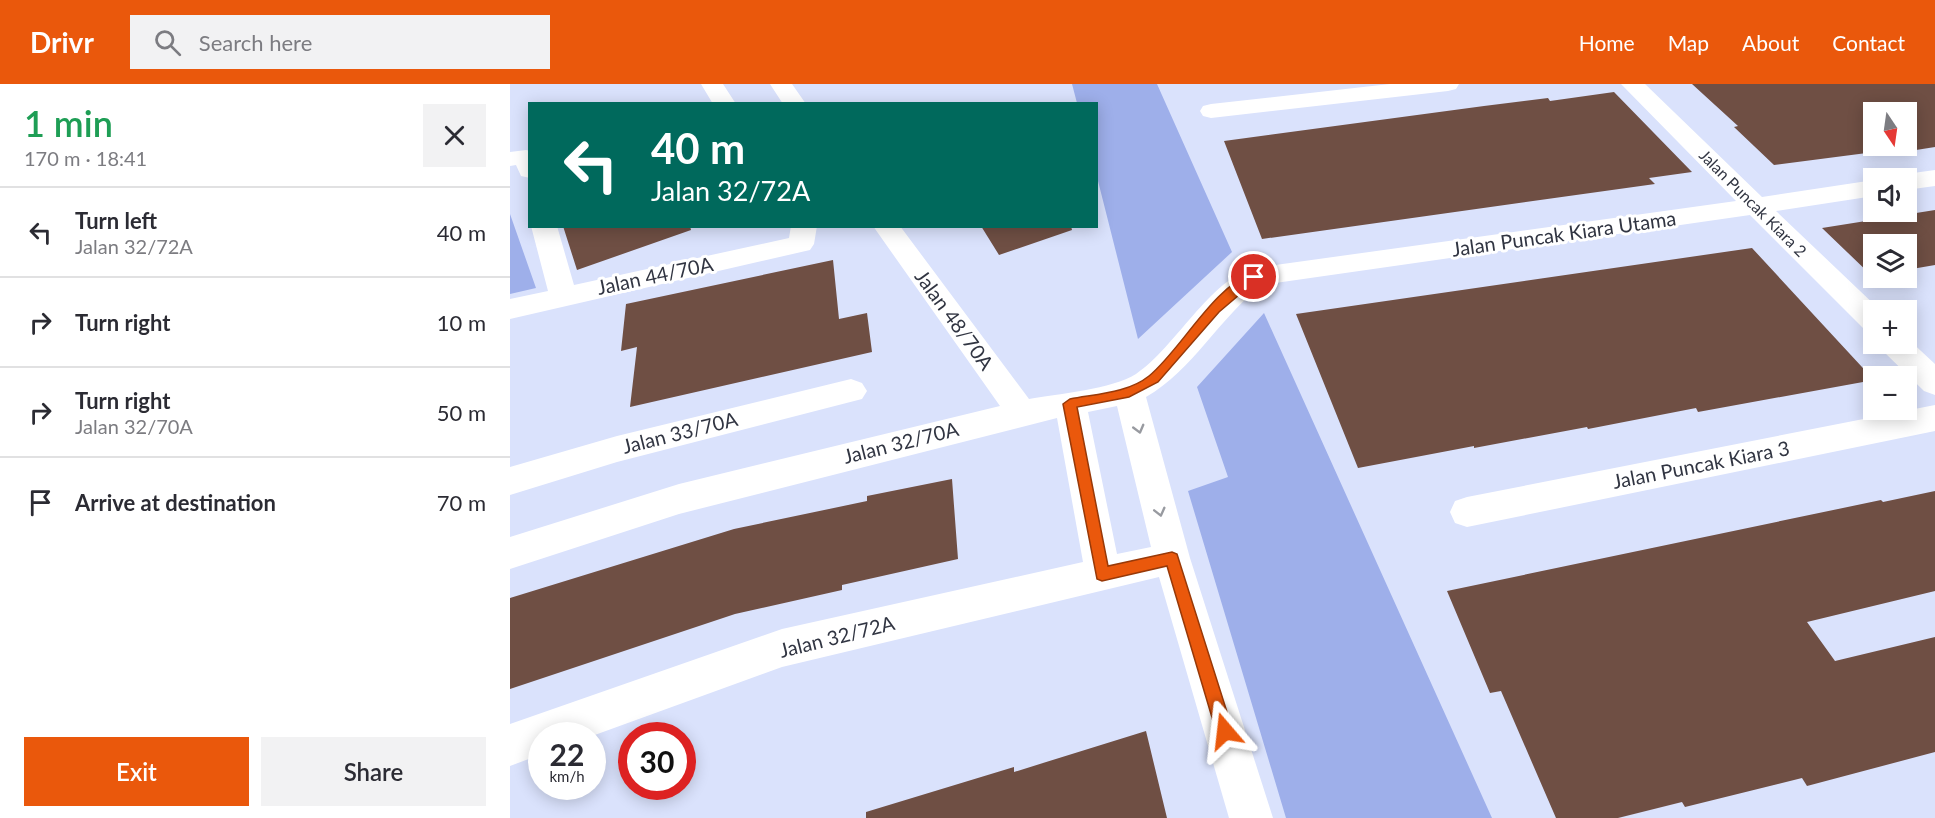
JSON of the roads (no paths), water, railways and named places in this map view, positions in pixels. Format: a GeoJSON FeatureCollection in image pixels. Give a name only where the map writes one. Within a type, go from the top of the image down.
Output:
{"type":"FeatureCollection","features":[{"type":"Feature","properties":{"kind":"street"},"geometry":{"type":"LineString","coordinates":[[712,84],[724,102]]}},
{"type":"Feature","properties":{"kind":"street"},"geometry":{"type":"LineString","coordinates":[[781,84],[794,102]]}},
{"type":"Feature","properties":{"kind":"street"},"geometry":{"type":"LineString","coordinates":[[1211,111],[1448,84]]}},
{"type":"Feature","properties":{"kind":"street","name":"Jalan Puncak Kiara 2"},"geometry":{"type":"LineString","coordinates":[[1632,84],[1863,311]]}},
{"type":"Feature","properties":{"kind":"street"},"geometry":{"type":"LineString","coordinates":[[510,159],[525,157],[528,165]]}},
{"type":"Feature","properties":{"kind":"street"},"geometry":{"type":"LineString","coordinates":[[1917,180],[1935,178]]}},
{"type":"Feature","properties":{"kind":"street","name":"Jalan Puncak Kiara Utama"},"geometry":{"type":"LineString","coordinates":[[1254,277],[1863,190]]}},
{"type":"Feature","properties":{"kind":"street"},"geometry":{"type":"LineString","coordinates":[[545,228],[563,296]]}},
{"type":"Feature","properties":{"kind":"street","name":"Jalan 48/70A"},"geometry":{"type":"LineString","coordinates":[[887,228],[1022,413]]}},
{"type":"Feature","properties":{"kind":"street","name":"Jalan 44/70A"},"geometry":{"type":"LineString","coordinates":[[510,309],[802,236]]}},
{"type":"Feature","properties":{"kind":"street","name":"Jalan 32/70A"},"geometry":{"type":"LineString","coordinates":[[510,553],[679,499],[1022,413],[1129,392],[1144,386],[1162,371],[1215,309],[1239,286],[1254,277]]}},
{"type":"Feature","properties":{"kind":"street"},"geometry":{"type":"LineString","coordinates":[[1905,354],[1935,383]]}},
{"type":"Feature","properties":{"kind":"street","name":"Jalan 33/70A"},"geometry":{"type":"LineString","coordinates":[[510,481],[617,449],[851,391]]}},
{"type":"Feature","properties":{"kind":"street"},"geometry":{"type":"LineString","coordinates":[[1129,392],[1172,558],[1251,818]]}},
{"type":"Feature","properties":{"kind":"street"},"geometry":{"type":"LineString","coordinates":[[1070,404],[1102,574]]}},
{"type":"Feature","properties":{"kind":"street","name":"Jalan Puncak Kiara 3"},"geometry":{"type":"LineString","coordinates":[[1467,512],[1935,418]]}},
{"type":"Feature","properties":{"kind":"street","name":"Jalan 32/72A"},"geometry":{"type":"LineString","coordinates":[[510,745],[782,648],[1172,558]]}}]}
